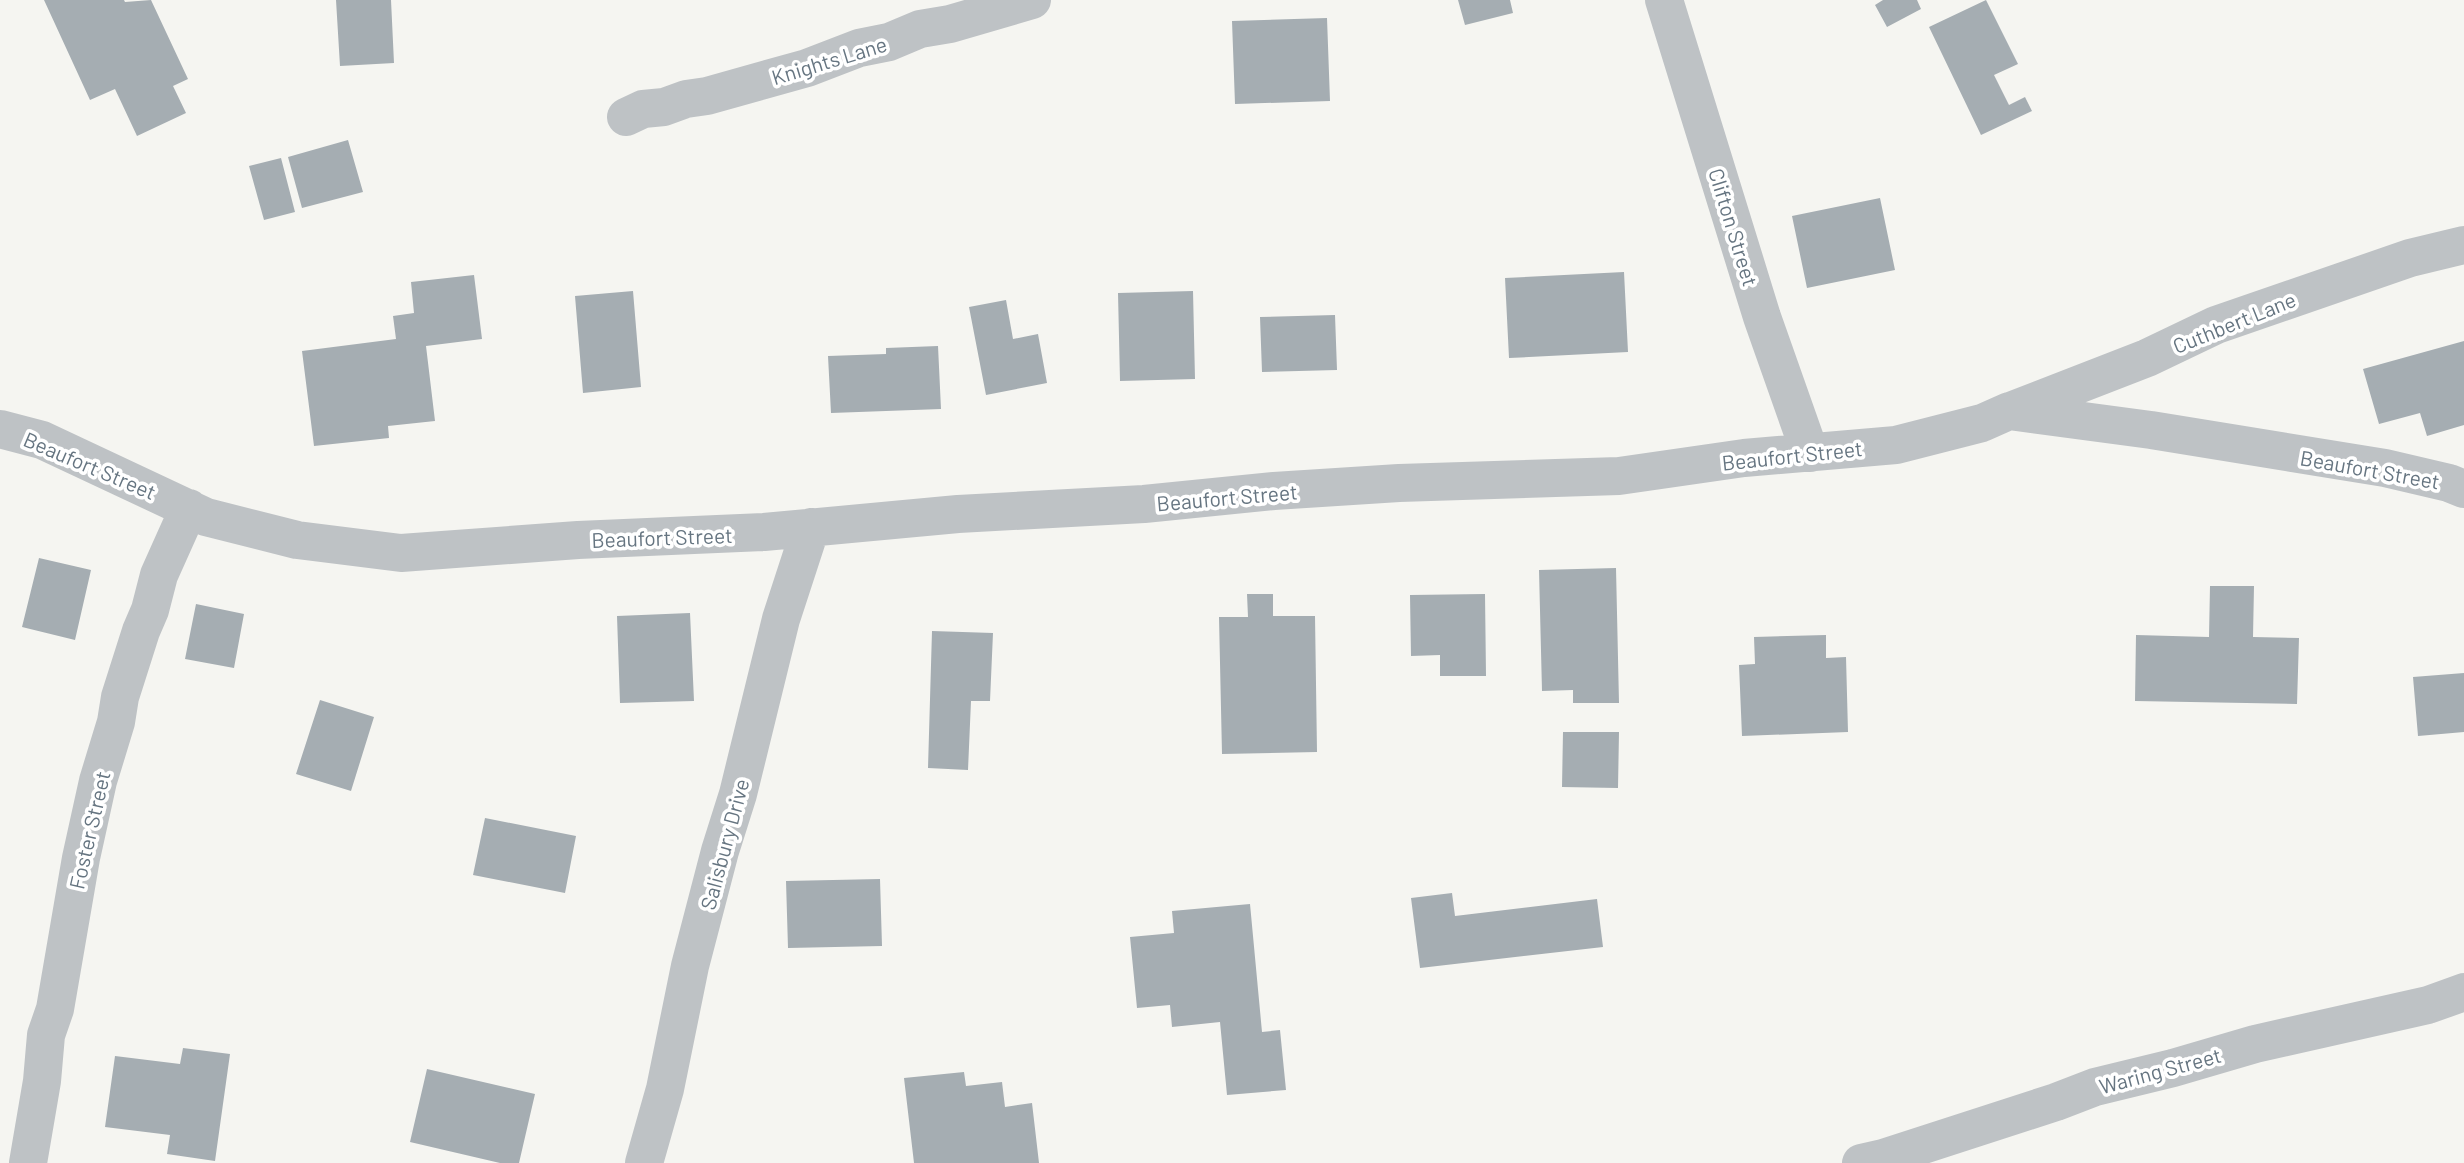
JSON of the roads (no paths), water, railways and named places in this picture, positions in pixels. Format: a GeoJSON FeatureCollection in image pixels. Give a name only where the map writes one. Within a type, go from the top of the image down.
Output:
{"type":"FeatureCollection","features":[{"type":"Feature","properties":{"kind":"street","name":"Knights Lane"},"geometry":{"type":"LineString","coordinates":[[626,117],[643,109],[664,107],[807,68],[859,48],[889,42],[920,29],[950,24],[1032,0]]}},
{"type":"Feature","properties":{"kind":"street","name":"Clifton Street"},"geometry":{"type":"LineString","coordinates":[[1664,0],[1762,317],[1810,453]]}},
{"type":"Feature","properties":{"kind":"street","name":"Cuthbert Lane"},"geometry":{"type":"LineString","coordinates":[[2008,411],[2147,358],[2216,325],[2410,258],[2464,245]]}},
{"type":"Feature","properties":{"kind":"street","name":"Beaufort Street"},"geometry":{"type":"LineString","coordinates":[[0,429],[42,440],[206,517],[297,540],[401,553],[578,540],[764,533],[958,514],[1144,504],[1274,491],[1619,476],[1745,458],[1896,445],[1982,423],[2008,411],[2151,430],[2385,468],[2464,489]]}},
{"type":"Feature","properties":{"kind":"street","name":"Foster Street"},"geometry":{"type":"LineString","coordinates":[[28,1163],[42,1081],[46,1035],[54,1009],[80,858],[98,781],[116,722],[120,697],[159,576],[189,508]]}},
{"type":"Feature","properties":{"kind":"street","name":"Salisbury Drive"},"geometry":{"type":"LineString","coordinates":[[643,1163],[665,1088],[690,965],[720,850],[738,794],[781,619],[811,527]]}},
{"type":"Feature","properties":{"kind":"street","name":"Waring Street"},"geometry":{"type":"LineString","coordinates":[[1861,1163],[2095,1087],[2255,1044],[2428,1004],[2464,992]]}}]}
